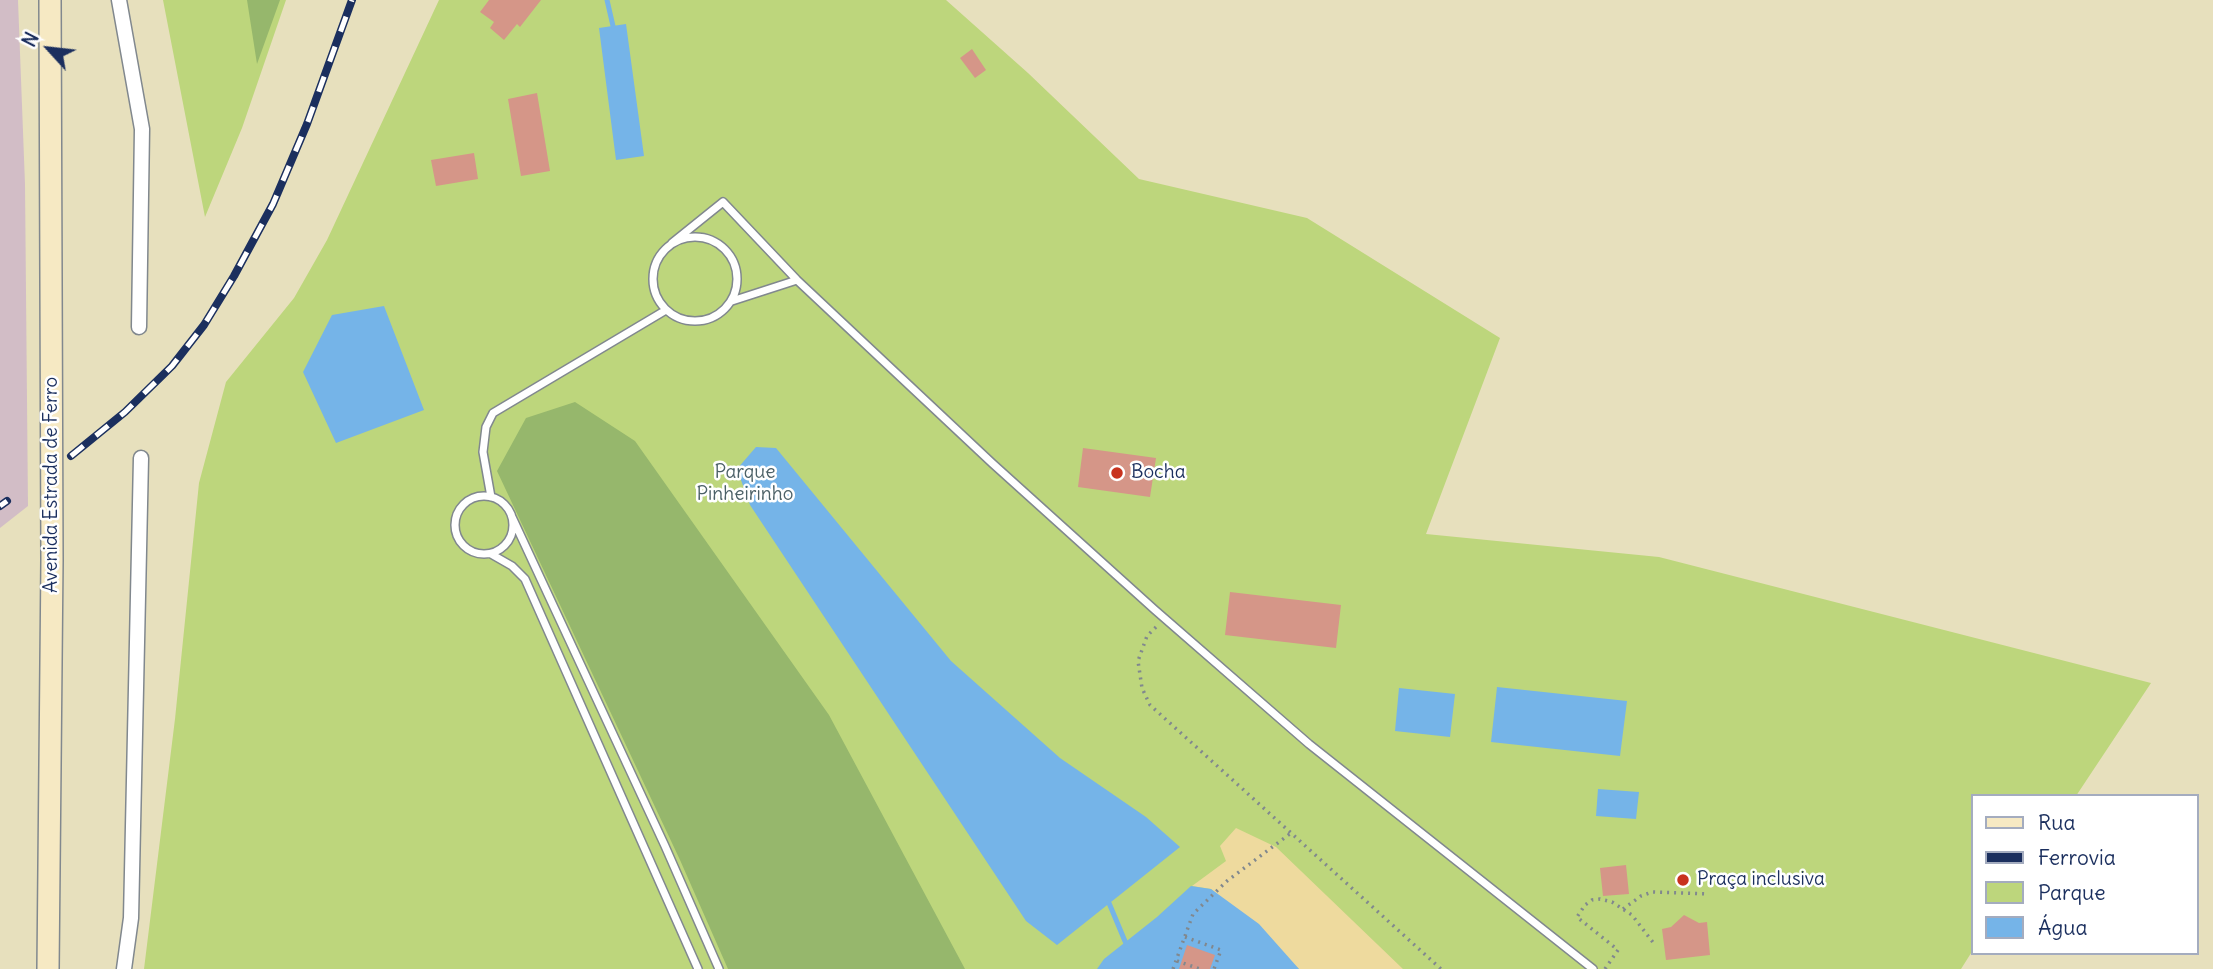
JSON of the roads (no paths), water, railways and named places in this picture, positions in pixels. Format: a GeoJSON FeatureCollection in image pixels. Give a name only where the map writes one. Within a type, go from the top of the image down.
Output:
{"type":"FeatureCollection","features":[{"type":"Feature","properties":{"kind":"main road","name":"Avenida Estrada de Ferro"},"geometry":{"type":"LineString","coordinates":[[48,969],[52,561],[50,0]]}},
{"type":"Feature","properties":{"kind":"street"},"geometry":{"type":"LineString","coordinates":[[119,0],[142,129],[139,327]]}},
{"type":"Feature","properties":{"kind":"street"},"geometry":{"type":"LineString","coordinates":[[124,969],[131,918],[141,458]]}},
{"type":"Feature","properties":{"kind":"lane"},"geometry":{"type":"LineString","coordinates":[[672,243],[690,236],[709,238],[725,248],[736,264],[738,283],[732,301],[719,315],[701,321],[682,320],[666,310],[655,294],[653,275],[659,257],[672,243],[723,202],[797,280],[992,463],[1164,617],[1309,744],[1593,969]]}},
{"type":"Feature","properties":{"kind":"lane"},"geometry":{"type":"LineString","coordinates":[[732,301],[797,280]]}},
{"type":"Feature","properties":{"kind":"lane"},"geometry":{"type":"LineString","coordinates":[[491,496],[483,452],[486,428],[492,413],[666,310]]}},
{"type":"Feature","properties":{"kind":"lane"},"geometry":{"type":"LineString","coordinates":[[512,517],[512,533],[505,546],[491,554],[476,554],[463,547],[455,533],[455,518],[463,505],[475,497],[491,496],[504,504],[512,517],[665,846],[719,969]]}},
{"type":"Feature","properties":{"kind":"lane"},"geometry":{"type":"LineString","coordinates":[[491,554],[512,566],[525,579],[698,969]]}},
{"type":"Feature","properties":{"kind":"water"},"geometry":{"type":"Polygon","coordinates":[[[626,24],[644,156],[616,160],[599,28],[626,24]]]}},
{"type":"Feature","properties":{"kind":"water"},"geometry":{"type":"Polygon","coordinates":[[[384,306],[424,410],[336,443],[303,372],[332,315],[384,306]]]}},
{"type":"Feature","properties":{"kind":"water"},"geometry":{"type":"Polygon","coordinates":[[[756,447],[776,448],[951,661],[1060,758],[1146,817],[1180,847],[1057,945],[1026,921],[750,505],[737,469],[756,447]]]}},
{"type":"Feature","properties":{"kind":"water"},"geometry":{"type":"Polygon","coordinates":[[[1497,687],[1627,701],[1620,756],[1491,742],[1497,687]]]}},
{"type":"Feature","properties":{"kind":"water"},"geometry":{"type":"Polygon","coordinates":[[[1399,688],[1455,694],[1450,737],[1395,731],[1399,688]]]}},
{"type":"Feature","properties":{"kind":"water"},"geometry":{"type":"Polygon","coordinates":[[[1598,789],[1639,792],[1636,819],[1596,816],[1598,789]]]}},
{"type":"Feature","properties":{"kind":"water"},"geometry":{"type":"Polygon","coordinates":[[[1191,886],[1211,889],[1259,924],[1299,969],[1097,969],[1104,959],[1191,886]]]}},
{"type":"Feature","properties":{"kind":"waterway"},"geometry":{"type":"LineString","coordinates":[[607,0],[613,26]]}},
{"type":"Feature","properties":{"kind":"waterway"},"geometry":{"type":"LineString","coordinates":[[1109,903],[1127,946]]}},
{"type":"Feature","properties":{"kind":"railway"},"geometry":{"type":"LineString","coordinates":[[71,456],[125,412],[172,366],[204,325],[273,204],[307,124],[352,0]]}},
{"type":"Feature","properties":{"kind":"railway"},"geometry":{"type":"LineString","coordinates":[[0,506],[7,501]]}},
{"type":"Feature","properties":{"kind":"place","name":"Bocha"},"geometry":{"type":"Point","coordinates":[1117,473]}},
{"type":"Feature","properties":{"kind":"place","name":"Praça inclusiva"},"geometry":{"type":"Point","coordinates":[1683,880]}},
{"type":"Feature","properties":{"kind":"park label","name":"Parque Pinheirinho"},"geometry":{"type":"Point","coordinates":[745,484]}}]}
